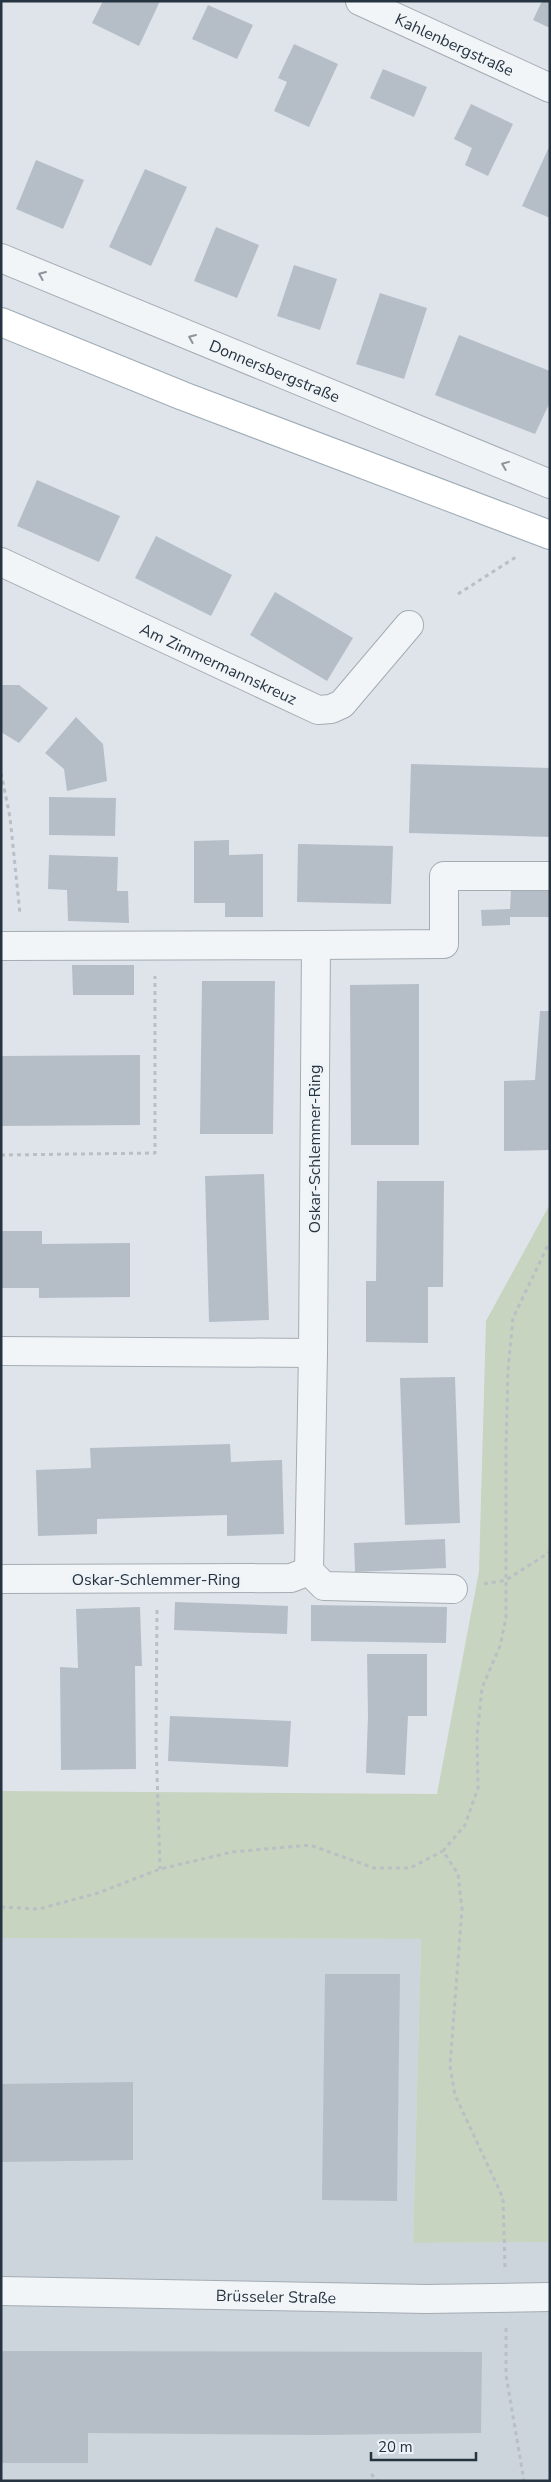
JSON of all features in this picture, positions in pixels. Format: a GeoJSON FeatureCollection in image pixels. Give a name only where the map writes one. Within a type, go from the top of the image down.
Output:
{"type":"FeatureCollection","features":[{"type":"Feature","properties":{"kind":"main road"},"geometry":{"type":"LineString","coordinates":[[1,322],[183,396],[550,535]]}},
{"type":"Feature","properties":{"kind":"street","name":"Kahlenbergstraße"},"geometry":{"type":"LineString","coordinates":[[360,1],[550,88]]}},
{"type":"Feature","properties":{"kind":"street","name":"Donnersbergstraße"},"geometry":{"type":"LineString","coordinates":[[1,258],[550,484]]}},
{"type":"Feature","properties":{"kind":"street","name":"Am Zimmermannskreuz"},"geometry":{"type":"LineString","coordinates":[[1,562],[318,710],[331,709],[342,704],[409,625]]}},
{"type":"Feature","properties":{"kind":"street"},"geometry":{"type":"LineString","coordinates":[[12,946],[444,944],[444,876],[550,876]]}},
{"type":"Feature","properties":{"kind":"street","name":"Oskar-Schlemmer-Ring"},"geometry":{"type":"LineString","coordinates":[[1,1580],[291,1578],[309,1571],[313,1353],[316,944]]}},
{"type":"Feature","properties":{"kind":"street"},"geometry":{"type":"LineString","coordinates":[[1,1351],[313,1353]]}},
{"type":"Feature","properties":{"kind":"street"},"geometry":{"type":"LineString","coordinates":[[309,1571],[324,1586],[453,1589]]}},
{"type":"Feature","properties":{"kind":"street","name":"Brüsseler Straße"},"geometry":{"type":"LineString","coordinates":[[1,2291],[426,2299],[550,2297]]}},
{"type":"Feature","properties":{"kind":"path"},"geometry":{"type":"LineString","coordinates":[[458,594],[521,554]]}},
{"type":"Feature","properties":{"kind":"path"},"geometry":{"type":"LineString","coordinates":[[1,774],[10,817],[12,946]]}},
{"type":"Feature","properties":{"kind":"path"},"geometry":{"type":"LineString","coordinates":[[1,1155],[155,1154],[155,945]]}},
{"type":"Feature","properties":{"kind":"path"},"geometry":{"type":"LineString","coordinates":[[1,1907],[39,1909],[98,1893],[160,1870],[232,1852],[310,1845],[374,1868],[410,1868],[443,1851],[465,1825],[478,1788],[477,1735],[482,1688],[500,1646],[506,1618],[506,1447],[508,1370],[513,1318],[550,1241]]}},
{"type":"Feature","properties":{"kind":"path"},"geometry":{"type":"LineString","coordinates":[[506,1580],[550,1552]]}},
{"type":"Feature","properties":{"kind":"path"},"geometry":{"type":"LineString","coordinates":[[157,1579],[156,1742],[160,1870]]}},
{"type":"Feature","properties":{"kind":"path"},"geometry":{"type":"LineString","coordinates":[[443,1851],[458,1874],[462,1909],[450,2066],[455,2095],[503,2198],[506,2375],[524,2481]]}},
{"type":"Feature","properties":{"kind":"path"},"geometry":{"type":"LineString","coordinates":[[371,2474],[378,2481]]}},
{"type":"Feature","properties":{"kind":"shaded area"},"geometry":{"type":"Polygon","coordinates":[[[1,1938],[421,1939],[413,2243],[550,2242],[550,2481],[1,2481],[1,1938]]]}},
{"type":"Feature","properties":{"kind":"green space"},"geometry":{"type":"Polygon","coordinates":[[[550,1204],[550,2242],[413,2243],[421,1939],[1,1938],[1,1791],[437,1794],[479,1571],[486,1321],[550,1204]]]}},
{"type":"Feature","properties":{"kind":"building"},"geometry":{"type":"Polygon","coordinates":[[[103,1],[160,1],[139,46],[92,23],[103,1]]]}},
{"type":"Feature","properties":{"kind":"building"},"geometry":{"type":"Polygon","coordinates":[[[542,1],[550,1],[550,28],[533,20],[542,1]]]}},
{"type":"Feature","properties":{"kind":"building"},"geometry":{"type":"Polygon","coordinates":[[[208,5],[253,25],[237,59],[192,39],[208,5]]]}},
{"type":"Feature","properties":{"kind":"building"},"geometry":{"type":"Polygon","coordinates":[[[294,44],[338,64],[309,127],[274,111],[287,82],[278,78],[294,44]]]}},
{"type":"Feature","properties":{"kind":"building"},"geometry":{"type":"Polygon","coordinates":[[[383,69],[427,87],[414,117],[370,98],[383,69]]]}},
{"type":"Feature","properties":{"kind":"building"},"geometry":{"type":"Polygon","coordinates":[[[471,104],[513,124],[488,176],[465,165],[472,148],[454,139],[471,104]]]}},
{"type":"Feature","properties":{"kind":"building"},"geometry":{"type":"Polygon","coordinates":[[[550,145],[550,218],[522,206],[550,145]]]}},
{"type":"Feature","properties":{"kind":"building"},"geometry":{"type":"Polygon","coordinates":[[[36,160],[84,180],[63,229],[16,209],[36,160]]]}},
{"type":"Feature","properties":{"kind":"building"},"geometry":{"type":"Polygon","coordinates":[[[145,169],[187,187],[151,266],[109,247],[145,169]]]}},
{"type":"Feature","properties":{"kind":"building"},"geometry":{"type":"Polygon","coordinates":[[[216,227],[259,245],[237,298],[194,281],[216,227]]]}},
{"type":"Feature","properties":{"kind":"building"},"geometry":{"type":"Polygon","coordinates":[[[294,265],[337,279],[320,330],[277,316],[294,265]]]}},
{"type":"Feature","properties":{"kind":"building"},"geometry":{"type":"Polygon","coordinates":[[[380,293],[427,308],[404,379],[356,364],[380,293]]]}},
{"type":"Feature","properties":{"kind":"building"},"geometry":{"type":"Polygon","coordinates":[[[459,335],[550,371],[550,402],[535,434],[435,395],[459,335]]]}},
{"type":"Feature","properties":{"kind":"building"},"geometry":{"type":"Polygon","coordinates":[[[37,480],[120,516],[99,562],[17,526],[37,480]]]}},
{"type":"Feature","properties":{"kind":"building"},"geometry":{"type":"Polygon","coordinates":[[[156,536],[232,575],[211,616],[135,578],[156,536]]]}},
{"type":"Feature","properties":{"kind":"building"},"geometry":{"type":"Polygon","coordinates":[[[275,592],[353,638],[327,681],[250,635],[275,592]]]}},
{"type":"Feature","properties":{"kind":"building"},"geometry":{"type":"Polygon","coordinates":[[[1,685],[19,685],[48,708],[19,743],[1,732],[1,685]]]}},
{"type":"Feature","properties":{"kind":"building"},"geometry":{"type":"Polygon","coordinates":[[[76,717],[103,744],[107,781],[67,791],[64,769],[45,753],[76,717]]]}},
{"type":"Feature","properties":{"kind":"building"},"geometry":{"type":"Polygon","coordinates":[[[411,764],[550,768],[550,837],[409,833],[411,764]]]}},
{"type":"Feature","properties":{"kind":"building"},"geometry":{"type":"Polygon","coordinates":[[[49,797],[116,798],[115,836],[49,835],[49,797]]]}},
{"type":"Feature","properties":{"kind":"building"},"geometry":{"type":"Polygon","coordinates":[[[229,840],[229,855],[263,854],[263,917],[225,917],[225,903],[194,903],[194,841],[229,840]]]}},
{"type":"Feature","properties":{"kind":"building"},"geometry":{"type":"Polygon","coordinates":[[[298,844],[393,846],[391,904],[297,902],[298,844]]]}},
{"type":"Feature","properties":{"kind":"building"},"geometry":{"type":"Polygon","coordinates":[[[49,855],[118,857],[117,891],[128,891],[129,923],[68,921],[67,890],[48,889],[49,855]]]}},
{"type":"Feature","properties":{"kind":"building"},"geometry":{"type":"Polygon","coordinates":[[[550,889],[550,917],[510,917],[510,925],[482,926],[481,910],[510,909],[511,890],[550,889]]]}},
{"type":"Feature","properties":{"kind":"building"},"geometry":{"type":"Polygon","coordinates":[[[72,965],[134,965],[134,995],[73,995],[72,965]]]}},
{"type":"Feature","properties":{"kind":"building"},"geometry":{"type":"Polygon","coordinates":[[[202,981],[275,981],[273,1134],[200,1134],[202,981]]]}},
{"type":"Feature","properties":{"kind":"building"},"geometry":{"type":"Polygon","coordinates":[[[419,984],[419,1145],[351,1145],[350,985],[419,984]]]}},
{"type":"Feature","properties":{"kind":"building"},"geometry":{"type":"Polygon","coordinates":[[[540,1011],[550,1011],[550,1150],[504,1151],[504,1081],[535,1080],[540,1011]]]}},
{"type":"Feature","properties":{"kind":"building"},"geometry":{"type":"Polygon","coordinates":[[[140,1055],[140,1125],[1,1126],[1,1056],[140,1055]]]}},
{"type":"Feature","properties":{"kind":"building"},"geometry":{"type":"Polygon","coordinates":[[[264,1174],[269,1320],[209,1322],[205,1176],[264,1174]]]}},
{"type":"Feature","properties":{"kind":"building"},"geometry":{"type":"Polygon","coordinates":[[[377,1181],[444,1181],[443,1287],[428,1287],[428,1343],[366,1342],[366,1281],[376,1281],[377,1181]]]}},
{"type":"Feature","properties":{"kind":"building"},"geometry":{"type":"Polygon","coordinates":[[[1,1231],[42,1231],[42,1244],[130,1243],[130,1297],[39,1298],[39,1288],[1,1288],[1,1231]]]}},
{"type":"Feature","properties":{"kind":"building"},"geometry":{"type":"Polygon","coordinates":[[[455,1377],[460,1523],[405,1525],[400,1378],[455,1377]]]}},
{"type":"Feature","properties":{"kind":"building"},"geometry":{"type":"Polygon","coordinates":[[[230,1444],[231,1462],[282,1460],[284,1534],[227,1536],[227,1515],[97,1519],[97,1534],[38,1536],[36,1470],[91,1468],[90,1448],[230,1444]]]}},
{"type":"Feature","properties":{"kind":"building"},"geometry":{"type":"Polygon","coordinates":[[[445,1539],[446,1568],[355,1572],[354,1543],[445,1539]]]}},
{"type":"Feature","properties":{"kind":"building"},"geometry":{"type":"Polygon","coordinates":[[[175,1602],[288,1606],[287,1634],[174,1630],[175,1602]]]}},
{"type":"Feature","properties":{"kind":"building"},"geometry":{"type":"Polygon","coordinates":[[[311,1605],[447,1607],[446,1643],[311,1641],[311,1605]]]}},
{"type":"Feature","properties":{"kind":"building"},"geometry":{"type":"Polygon","coordinates":[[[140,1607],[142,1666],[135,1666],[136,1769],[61,1770],[60,1667],[78,1668],[76,1609],[140,1607]]]}},
{"type":"Feature","properties":{"kind":"building"},"geometry":{"type":"Polygon","coordinates":[[[367,1654],[427,1654],[427,1716],[408,1716],[405,1775],[366,1773],[368,1715],[367,1654]]]}},
{"type":"Feature","properties":{"kind":"building"},"geometry":{"type":"Polygon","coordinates":[[[170,1716],[291,1721],[288,1767],[168,1761],[170,1716]]]}},
{"type":"Feature","properties":{"kind":"building"},"geometry":{"type":"Polygon","coordinates":[[[325,1974],[400,1974],[397,2201],[322,2200],[325,1974]]]}},
{"type":"Feature","properties":{"kind":"building"},"geometry":{"type":"Polygon","coordinates":[[[133,2082],[133,2160],[1,2162],[1,2084],[133,2082]]]}},
{"type":"Feature","properties":{"kind":"building"},"geometry":{"type":"Polygon","coordinates":[[[1,2351],[482,2352],[481,2433],[320,2435],[88,2433],[88,2463],[1,2463],[1,2351]]]}}]}
